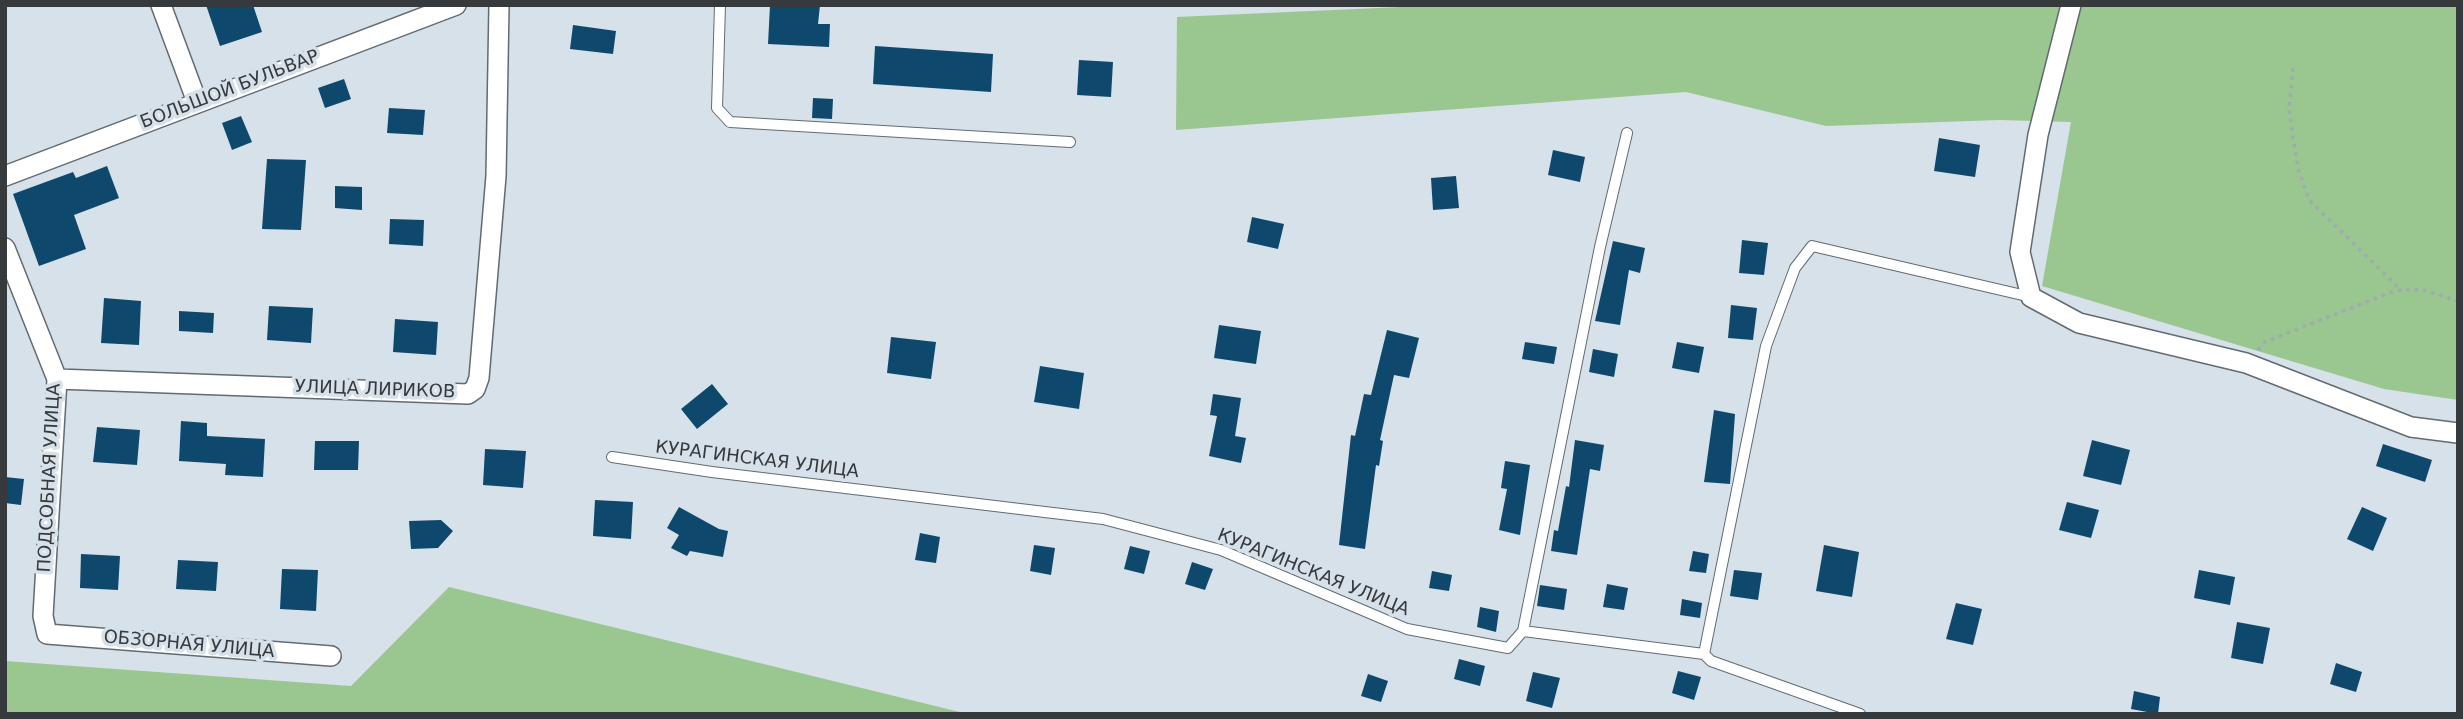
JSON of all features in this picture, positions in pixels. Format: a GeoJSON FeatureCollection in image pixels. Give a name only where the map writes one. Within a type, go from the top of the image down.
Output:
{"type":"FeatureCollection","features":[{"type":"Feature","properties":{"kind":"street"},"geometry":{"type":"LineString","coordinates":[[161,5],[197,103]]}},
{"type":"Feature","properties":{"kind":"street","name":"БОЛЬШОЙ БУЛЬВАР"},"geometry":{"type":"LineString","coordinates":[[5,176],[456,5]]}},
{"type":"Feature","properties":{"kind":"street","name":"УЛИЦА ЛИРИКОВ"},"geometry":{"type":"LineString","coordinates":[[57,379],[468,394],[475,389],[479,377],[496,176],[499,5]]}},
{"type":"Feature","properties":{"kind":"street"},"geometry":{"type":"LineString","coordinates":[[2071,5],[2038,135],[2021,252],[2031,297],[2079,323],[2246,363],[2411,427],[2458,433]]}},
{"type":"Feature","properties":{"kind":"street","name":"ПОДСОБНАЯ УЛИЦА"},"geometry":{"type":"LineString","coordinates":[[5,248],[57,379],[43,615],[47,634]]}},
{"type":"Feature","properties":{"kind":"street","name":"ОБЗОРНАЯ УЛИЦА"},"geometry":{"type":"LineString","coordinates":[[47,634],[331,656]]}},
{"type":"Feature","properties":{"kind":"lane"},"geometry":{"type":"LineString","coordinates":[[720,5],[717,108],[730,122],[1070,142]]}},
{"type":"Feature","properties":{"kind":"lane"},"geometry":{"type":"LineString","coordinates":[[1627,133],[1600,247],[1523,631],[1704,654],[1711,661],[1860,714]]}},
{"type":"Feature","properties":{"kind":"lane"},"geometry":{"type":"LineString","coordinates":[[1704,654],[1766,346],[1795,268],[1812,246],[2031,297]]}},
{"type":"Feature","properties":{"kind":"lane","name":"КУРАГИНСКАЯ УЛИЦА"},"geometry":{"type":"LineString","coordinates":[[612,457],[712,472],[1103,519],[1221,550],[1407,629],[1508,648],[1523,631]]}},
{"type":"Feature","properties":{"kind":"path"},"geometry":{"type":"LineString","coordinates":[[2293,68],[2289,111],[2298,168],[2309,200],[2402,291]]}},
{"type":"Feature","properties":{"kind":"path"},"geometry":{"type":"LineString","coordinates":[[2246,363],[2265,342],[2402,291],[2421,289],[2458,301]]}},
{"type":"Feature","properties":{"kind":"green space"},"geometry":{"type":"Polygon","coordinates":[[[1445,5],[2458,5],[2458,400],[2384,389],[2042,286],[2071,122],[1999,120],[1826,126],[1686,92],[1176,130],[1177,17],[1445,5]]]}},
{"type":"Feature","properties":{"kind":"green space"},"geometry":{"type":"Polygon","coordinates":[[[449,587],[968,714],[5,714],[5,661],[351,686],[449,587]]]}},
{"type":"Feature","properties":{"kind":"building"},"geometry":{"type":"Polygon","coordinates":[[[206,5],[253,5],[262,32],[220,46],[206,5]]]}},
{"type":"Feature","properties":{"kind":"building"},"geometry":{"type":"Polygon","coordinates":[[[770,5],[820,5],[818,24],[830,24],[829,47],[768,44],[770,5]]]}},
{"type":"Feature","properties":{"kind":"building"},"geometry":{"type":"Polygon","coordinates":[[[573,25],[616,31],[613,54],[570,49],[573,25]]]}},
{"type":"Feature","properties":{"kind":"building"},"geometry":{"type":"Polygon","coordinates":[[[875,46],[993,54],[991,92],[873,84],[875,46]]]}},
{"type":"Feature","properties":{"kind":"building"},"geometry":{"type":"Polygon","coordinates":[[[1079,60],[1113,62],[1111,97],[1077,95],[1079,60]]]}},
{"type":"Feature","properties":{"kind":"building"},"geometry":{"type":"Polygon","coordinates":[[[344,79],[351,99],[325,108],[318,88],[344,79]]]}},
{"type":"Feature","properties":{"kind":"building"},"geometry":{"type":"Polygon","coordinates":[[[813,98],[833,99],[832,119],[812,118],[813,98]]]}},
{"type":"Feature","properties":{"kind":"building"},"geometry":{"type":"Polygon","coordinates":[[[389,108],[425,110],[423,135],[387,133],[389,108]]]}},
{"type":"Feature","properties":{"kind":"building"},"geometry":{"type":"Polygon","coordinates":[[[241,116],[252,142],[232,150],[222,123],[241,116]]]}},
{"type":"Feature","properties":{"kind":"building"},"geometry":{"type":"Polygon","coordinates":[[[1939,138],[1980,145],[1975,177],[1934,171],[1939,138]]]}},
{"type":"Feature","properties":{"kind":"building"},"geometry":{"type":"Polygon","coordinates":[[[1553,150],[1585,157],[1580,182],[1548,175],[1553,150]]]}},
{"type":"Feature","properties":{"kind":"building"},"geometry":{"type":"Polygon","coordinates":[[[267,159],[306,160],[301,230],[262,229],[267,159]]]}},
{"type":"Feature","properties":{"kind":"building"},"geometry":{"type":"Polygon","coordinates":[[[107,166],[119,198],[74,215],[86,249],[39,266],[13,194],[73,172],[76,178],[107,166]]]}},
{"type":"Feature","properties":{"kind":"building"},"geometry":{"type":"Polygon","coordinates":[[[1456,176],[1459,208],[1433,210],[1431,178],[1456,176]]]}},
{"type":"Feature","properties":{"kind":"building"},"geometry":{"type":"Polygon","coordinates":[[[335,186],[362,187],[362,210],[335,208],[335,186]]]}},
{"type":"Feature","properties":{"kind":"building"},"geometry":{"type":"Polygon","coordinates":[[[1252,217],[1284,224],[1278,249],[1247,242],[1252,217]]]}},
{"type":"Feature","properties":{"kind":"building"},"geometry":{"type":"Polygon","coordinates":[[[390,219],[424,220],[423,246],[389,244],[390,219]]]}},
{"type":"Feature","properties":{"kind":"building"},"geometry":{"type":"Polygon","coordinates":[[[1742,240],[1768,243],[1764,275],[1739,273],[1742,240]]]}},
{"type":"Feature","properties":{"kind":"building"},"geometry":{"type":"Polygon","coordinates":[[[1613,241],[1645,248],[1640,273],[1629,270],[1620,325],[1595,321],[1613,241]]]}},
{"type":"Feature","properties":{"kind":"building"},"geometry":{"type":"Polygon","coordinates":[[[104,298],[141,301],[139,345],[101,343],[104,298]]]}},
{"type":"Feature","properties":{"kind":"building"},"geometry":{"type":"Polygon","coordinates":[[[1731,305],[1757,308],[1753,340],[1728,338],[1731,305]]]}},
{"type":"Feature","properties":{"kind":"building"},"geometry":{"type":"Polygon","coordinates":[[[269,306],[313,308],[311,343],[267,340],[269,306]]]}},
{"type":"Feature","properties":{"kind":"building"},"geometry":{"type":"Polygon","coordinates":[[[179,311],[214,313],[213,333],[179,331],[179,311]]]}},
{"type":"Feature","properties":{"kind":"building"},"geometry":{"type":"Polygon","coordinates":[[[395,319],[438,322],[436,355],[393,352],[395,319]]]}},
{"type":"Feature","properties":{"kind":"building"},"geometry":{"type":"Polygon","coordinates":[[[1219,325],[1261,331],[1256,364],[1214,358],[1219,325]]]}},
{"type":"Feature","properties":{"kind":"building"},"geometry":{"type":"Polygon","coordinates":[[[1387,330],[1419,338],[1409,378],[1394,375],[1380,440],[1383,441],[1379,466],[1376,465],[1365,549],[1339,545],[1351,435],[1355,436],[1364,394],[1371,395],[1387,330]]]}},
{"type":"Feature","properties":{"kind":"building"},"geometry":{"type":"Polygon","coordinates":[[[891,337],[936,342],[931,379],[887,373],[891,337]]]}},
{"type":"Feature","properties":{"kind":"building"},"geometry":{"type":"Polygon","coordinates":[[[1525,342],[1557,347],[1554,364],[1522,359],[1525,342]]]}},
{"type":"Feature","properties":{"kind":"building"},"geometry":{"type":"Polygon","coordinates":[[[1677,342],[1704,347],[1699,373],[1672,368],[1677,342]]]}},
{"type":"Feature","properties":{"kind":"building"},"geometry":{"type":"Polygon","coordinates":[[[1593,349],[1618,354],[1614,377],[1589,372],[1593,349]]]}},
{"type":"Feature","properties":{"kind":"building"},"geometry":{"type":"Polygon","coordinates":[[[1040,366],[1084,373],[1079,409],[1034,402],[1040,366]]]}},
{"type":"Feature","properties":{"kind":"building"},"geometry":{"type":"Polygon","coordinates":[[[712,384],[728,404],[697,429],[681,409],[712,384]]]}},
{"type":"Feature","properties":{"kind":"building"},"geometry":{"type":"Polygon","coordinates":[[[1213,394],[1241,398],[1235,436],[1246,438],[1241,463],[1209,456],[1217,416],[1210,415],[1213,394]]]}},
{"type":"Feature","properties":{"kind":"building"},"geometry":{"type":"Polygon","coordinates":[[[1714,410],[1735,414],[1730,484],[1704,482],[1714,410]]]}},
{"type":"Feature","properties":{"kind":"building"},"geometry":{"type":"Polygon","coordinates":[[[181,421],[207,423],[207,436],[265,439],[263,477],[225,475],[226,464],[179,461],[181,421]]]}},
{"type":"Feature","properties":{"kind":"building"},"geometry":{"type":"Polygon","coordinates":[[[97,427],[140,430],[137,465],[93,462],[97,427]]]}},
{"type":"Feature","properties":{"kind":"building"},"geometry":{"type":"Polygon","coordinates":[[[1575,440],[1604,445],[1600,471],[1590,469],[1577,555],[1551,551],[1554,530],[1558,531],[1566,486],[1569,487],[1575,440]]]}},
{"type":"Feature","properties":{"kind":"building"},"geometry":{"type":"Polygon","coordinates":[[[2092,440],[2130,450],[2121,485],[2083,476],[2092,440]]]}},
{"type":"Feature","properties":{"kind":"building"},"geometry":{"type":"Polygon","coordinates":[[[315,441],[359,441],[358,470],[314,470],[315,441]]]}},
{"type":"Feature","properties":{"kind":"building"},"geometry":{"type":"Polygon","coordinates":[[[2383,444],[2432,460],[2425,482],[2376,466],[2383,444]]]}},
{"type":"Feature","properties":{"kind":"building"},"geometry":{"type":"Polygon","coordinates":[[[485,449],[526,451],[523,488],[483,485],[485,449]]]}},
{"type":"Feature","properties":{"kind":"building"},"geometry":{"type":"Polygon","coordinates":[[[1505,461],[1530,465],[1520,535],[1499,530],[1507,489],[1501,488],[1505,461]]]}},
{"type":"Feature","properties":{"kind":"building"},"geometry":{"type":"Polygon","coordinates":[[[5,477],[24,479],[21,505],[5,503],[5,477]]]}},
{"type":"Feature","properties":{"kind":"building"},"geometry":{"type":"Polygon","coordinates":[[[595,500],[633,502],[631,539],[593,536],[595,500]]]}},
{"type":"Feature","properties":{"kind":"building"},"geometry":{"type":"Polygon","coordinates":[[[2067,502],[2099,510],[2091,538],[2059,530],[2067,502]]]}},
{"type":"Feature","properties":{"kind":"building"},"geometry":{"type":"Polygon","coordinates":[[[679,507],[719,529],[728,531],[723,557],[690,551],[687,556],[671,548],[679,535],[667,528],[679,507]]]}},
{"type":"Feature","properties":{"kind":"building"},"geometry":{"type":"Polygon","coordinates":[[[2362,507],[2387,518],[2373,551],[2347,539],[2362,507]]]}},
{"type":"Feature","properties":{"kind":"building"},"geometry":{"type":"Polygon","coordinates":[[[441,520],[453,531],[438,548],[411,549],[409,521],[441,520]]]}},
{"type":"Feature","properties":{"kind":"building"},"geometry":{"type":"Polygon","coordinates":[[[920,533],[940,537],[936,563],[915,560],[920,533]]]}},
{"type":"Feature","properties":{"kind":"building"},"geometry":{"type":"Polygon","coordinates":[[[1034,545],[1055,548],[1051,575],[1030,571],[1034,545]]]}},
{"type":"Feature","properties":{"kind":"building"},"geometry":{"type":"Polygon","coordinates":[[[1824,545],[1859,552],[1852,597],[1816,591],[1824,545]]]}},
{"type":"Feature","properties":{"kind":"building"},"geometry":{"type":"Polygon","coordinates":[[[1130,546],[1150,551],[1144,574],[1124,569],[1130,546]]]}},
{"type":"Feature","properties":{"kind":"building"},"geometry":{"type":"Polygon","coordinates":[[[1693,551],[1709,554],[1706,573],[1689,571],[1693,551]]]}},
{"type":"Feature","properties":{"kind":"building"},"geometry":{"type":"Polygon","coordinates":[[[81,554],[120,556],[118,590],[80,588],[81,554]]]}},
{"type":"Feature","properties":{"kind":"building"},"geometry":{"type":"Polygon","coordinates":[[[178,560],[218,562],[216,591],[176,589],[178,560]]]}},
{"type":"Feature","properties":{"kind":"building"},"geometry":{"type":"Polygon","coordinates":[[[1192,562],[1213,569],[1205,590],[1185,584],[1192,562]]]}},
{"type":"Feature","properties":{"kind":"building"},"geometry":{"type":"Polygon","coordinates":[[[282,569],[318,570],[316,611],[280,609],[282,569]]]}},
{"type":"Feature","properties":{"kind":"building"},"geometry":{"type":"Polygon","coordinates":[[[1734,570],[1762,573],[1758,600],[1730,596],[1734,570]]]}},
{"type":"Feature","properties":{"kind":"building"},"geometry":{"type":"Polygon","coordinates":[[[2199,570],[2235,577],[2230,605],[2194,598],[2199,570]]]}},
{"type":"Feature","properties":{"kind":"building"},"geometry":{"type":"Polygon","coordinates":[[[1432,571],[1452,575],[1449,591],[1429,588],[1432,571]]]}},
{"type":"Feature","properties":{"kind":"building"},"geometry":{"type":"Polygon","coordinates":[[[1607,584],[1628,588],[1624,610],[1603,607],[1607,584]]]}},
{"type":"Feature","properties":{"kind":"building"},"geometry":{"type":"Polygon","coordinates":[[[1540,585],[1567,589],[1564,610],[1537,606],[1540,585]]]}},
{"type":"Feature","properties":{"kind":"building"},"geometry":{"type":"Polygon","coordinates":[[[1682,599],[1702,603],[1700,618],[1680,615],[1682,599]]]}},
{"type":"Feature","properties":{"kind":"building"},"geometry":{"type":"Polygon","coordinates":[[[1956,603],[1982,609],[1973,645],[1946,639],[1956,603]]]}},
{"type":"Feature","properties":{"kind":"building"},"geometry":{"type":"Polygon","coordinates":[[[1480,607],[1499,611],[1496,632],[1477,627],[1480,607]]]}},
{"type":"Feature","properties":{"kind":"building"},"geometry":{"type":"Polygon","coordinates":[[[2237,622],[2270,628],[2263,664],[2231,658],[2237,622]]]}},
{"type":"Feature","properties":{"kind":"building"},"geometry":{"type":"Polygon","coordinates":[[[1459,659],[1485,666],[1480,686],[1454,679],[1459,659]]]}},
{"type":"Feature","properties":{"kind":"building"},"geometry":{"type":"Polygon","coordinates":[[[2336,663],[2362,672],[2356,692],[2330,684],[2336,663]]]}},
{"type":"Feature","properties":{"kind":"building"},"geometry":{"type":"Polygon","coordinates":[[[1678,671],[1701,677],[1694,700],[1672,693],[1678,671]]]}},
{"type":"Feature","properties":{"kind":"building"},"geometry":{"type":"Polygon","coordinates":[[[1533,672],[1560,678],[1552,708],[1526,701],[1533,672]]]}},
{"type":"Feature","properties":{"kind":"building"},"geometry":{"type":"Polygon","coordinates":[[[1368,674],[1388,681],[1381,702],[1361,696],[1368,674]]]}},
{"type":"Feature","properties":{"kind":"building"},"geometry":{"type":"Polygon","coordinates":[[[2134,691],[2160,697],[2158,714],[2131,709],[2134,691]]]}}]}
